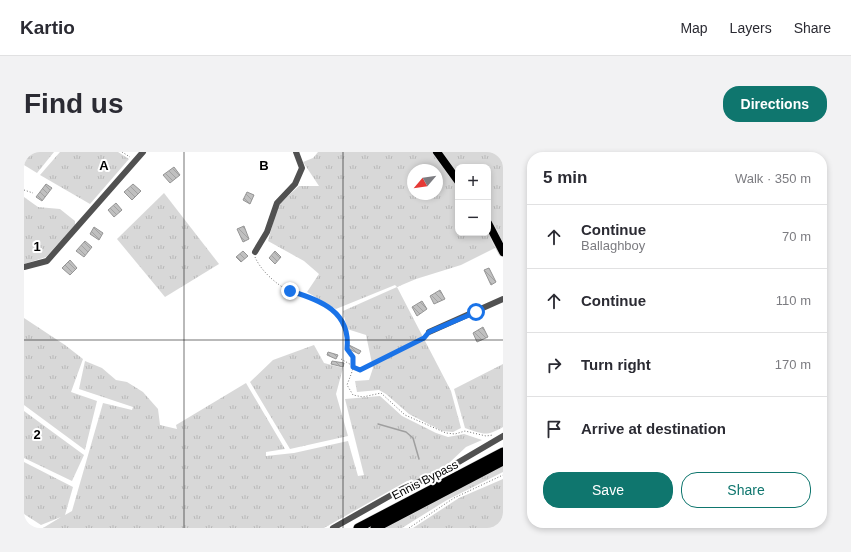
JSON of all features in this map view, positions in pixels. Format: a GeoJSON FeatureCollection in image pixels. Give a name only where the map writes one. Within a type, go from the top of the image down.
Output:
{"type":"FeatureCollection","features":[{"type":"Feature","properties":{"kind":"highway","name":"Ennis Bypass"},"geometry":{"type":"LineString","coordinates":[[358,528],[503,452]]}},
{"type":"Feature","properties":{"kind":"highway","name":"Ennis Bypass"},"geometry":{"type":"LineString","coordinates":[[375,528],[503,461]]}},
{"type":"Feature","properties":{"kind":"main road"},"geometry":{"type":"LineString","coordinates":[[437,152],[455,177]]}},
{"type":"Feature","properties":{"kind":"main road"},"geometry":{"type":"LineString","coordinates":[[491,229],[503,252]]}},
{"type":"Feature","properties":{"kind":"street"},"geometry":{"type":"LineString","coordinates":[[24,267],[47,261],[136,161],[142,152]]}},
{"type":"Feature","properties":{"kind":"street"},"geometry":{"type":"LineString","coordinates":[[255,252],[267,232],[277,203],[295,184],[302,168],[296,152]]}},
{"type":"Feature","properties":{"kind":"street"},"geometry":{"type":"LineString","coordinates":[[429,332],[503,299]]}},
{"type":"Feature","properties":{"kind":"street"},"geometry":{"type":"LineString","coordinates":[[333,528],[402,489],[440,473],[500,435]]}},
{"type":"Feature","properties":{"kind":"path"},"geometry":{"type":"LineString","coordinates":[[122,152],[136,161]]}},
{"type":"Feature","properties":{"kind":"path"},"geometry":{"type":"LineString","coordinates":[[24,190],[33,193]]}},
{"type":"Feature","properties":{"kind":"path"},"geometry":{"type":"LineString","coordinates":[[255,252],[258,265],[275,281],[290,291],[310,297],[338,314],[348,336],[347,349],[353,357],[353,367],[347,385],[353,395],[363,397],[381,393],[405,415],[446,433],[455,434],[465,431],[486,436],[500,435]]}},
{"type":"Feature","properties":{"kind":"path"},"geometry":{"type":"LineString","coordinates":[[340,359],[360,370],[424,338],[429,332]]}},
{"type":"Feature","properties":{"kind":"path"},"geometry":{"type":"LineString","coordinates":[[409,528],[454,498],[503,474]]}},
{"type":"Feature","properties":{"kind":"green space"},"geometry":{"type":"Polygon","coordinates":[[[24,152],[54,152],[37,173],[24,165],[24,152]]]}},
{"type":"Feature","properties":{"kind":"green space"},"geometry":{"type":"Polygon","coordinates":[[[60,152],[118,152],[129,159],[90,204],[40,175],[60,152]]]}},
{"type":"Feature","properties":{"kind":"green space"},"geometry":{"type":"Polygon","coordinates":[[[318,152],[432,152],[441,164],[407,164],[407,200],[443,200],[443,167],[455,184],[455,236],[490,236],[495,248],[461,265],[416,279],[397,287],[395,285],[336,309],[307,292],[319,274],[304,261],[268,241],[278,205],[299,186],[319,186],[303,162],[313,158],[318,152]]]}},
{"type":"Feature","properties":{"kind":"green space"},"geometry":{"type":"Polygon","coordinates":[[[439,152],[503,152],[503,246],[491,224],[491,164],[455,164],[455,174],[439,152]]]}},
{"type":"Feature","properties":{"kind":"green space"},"geometry":{"type":"Polygon","coordinates":[[[164,193],[219,264],[165,297],[117,239],[164,193]]]}},
{"type":"Feature","properties":{"kind":"green space"},"geometry":{"type":"Polygon","coordinates":[[[24,197],[38,207],[60,209],[75,221],[75,225],[46,257],[24,264],[24,197]]]}},
{"type":"Feature","properties":{"kind":"green space"},"geometry":{"type":"Polygon","coordinates":[[[397,287],[451,391],[461,428],[453,432],[442,431],[409,414],[386,394],[379,390],[357,392],[355,381],[369,380],[373,368],[366,335],[347,329],[343,311],[397,287]]]}},
{"type":"Feature","properties":{"kind":"green space"},"geometry":{"type":"Polygon","coordinates":[[[24,318],[65,345],[83,359],[71,392],[97,401],[85,450],[24,405],[24,318]]]}},
{"type":"Feature","properties":{"kind":"green space"},"geometry":{"type":"Polygon","coordinates":[[[314,345],[324,363],[343,368],[336,394],[348,436],[290,449],[250,382],[273,360],[314,345]]]}},
{"type":"Feature","properties":{"kind":"green space"},"geometry":{"type":"Polygon","coordinates":[[[85,361],[102,368],[116,380],[127,382],[143,392],[158,409],[160,425],[177,429],[176,425],[246,383],[285,449],[266,452],[266,456],[294,453],[348,441],[358,476],[364,475],[345,399],[380,396],[402,416],[436,433],[448,437],[464,434],[482,440],[466,447],[448,464],[422,479],[407,481],[324,528],[43,528],[61,517],[41,525],[24,514],[24,462],[73,487],[65,515],[72,511],[103,403],[132,410],[133,407],[79,389],[85,361]]]}},
{"type":"Feature","properties":{"kind":"green space"},"geometry":{"type":"Polygon","coordinates":[[[503,364],[503,427],[484,434],[465,428],[454,389],[503,364]]]}},
{"type":"Feature","properties":{"kind":"green space"},"geometry":{"type":"Polygon","coordinates":[[[24,411],[84,455],[72,481],[24,458],[24,411]]]}},
{"type":"Feature","properties":{"kind":"green space"},"geometry":{"type":"Polygon","coordinates":[[[503,464],[503,472],[447,500],[402,528],[373,528],[503,464]]]}},
{"type":"Feature","properties":{"kind":"green space"},"geometry":{"type":"Polygon","coordinates":[[[503,479],[503,528],[413,528],[459,498],[503,479]]]}},
{"type":"Feature","properties":{"kind":"building"},"geometry":{"type":"Polygon","coordinates":[[[174,167],[180,175],[170,183],[163,175],[174,167]]]}},
{"type":"Feature","properties":{"kind":"building"},"geometry":{"type":"Polygon","coordinates":[[[46,184],[52,188],[42,201],[36,197],[46,184]]]}},
{"type":"Feature","properties":{"kind":"building"},"geometry":{"type":"Polygon","coordinates":[[[133,184],[141,191],[132,200],[124,192],[133,184]]]}},
{"type":"Feature","properties":{"kind":"building"},"geometry":{"type":"Polygon","coordinates":[[[247,192],[254,195],[250,204],[243,200],[247,192]]]}},
{"type":"Feature","properties":{"kind":"building"},"geometry":{"type":"Polygon","coordinates":[[[116,203],[122,210],[114,217],[108,210],[116,203]]]}},
{"type":"Feature","properties":{"kind":"building"},"geometry":{"type":"Polygon","coordinates":[[[244,226],[249,239],[243,242],[237,229],[244,226]]]}},
{"type":"Feature","properties":{"kind":"building"},"geometry":{"type":"Polygon","coordinates":[[[94,227],[103,233],[99,240],[90,234],[94,227]]]}},
{"type":"Feature","properties":{"kind":"building"},"geometry":{"type":"Polygon","coordinates":[[[85,241],[92,247],[84,257],[76,251],[85,241]]]}},
{"type":"Feature","properties":{"kind":"building"},"geometry":{"type":"Polygon","coordinates":[[[243,251],[248,256],[241,262],[236,257],[243,251]]]}},
{"type":"Feature","properties":{"kind":"building"},"geometry":{"type":"Polygon","coordinates":[[[275,251],[281,257],[275,264],[269,258],[275,251]]]}},
{"type":"Feature","properties":{"kind":"building"},"geometry":{"type":"Polygon","coordinates":[[[70,260],[77,268],[70,275],[62,268],[70,260]]]}},
{"type":"Feature","properties":{"kind":"building"},"geometry":{"type":"Polygon","coordinates":[[[489,268],[496,282],[491,285],[484,270],[489,268]]]}},
{"type":"Feature","properties":{"kind":"building"},"geometry":{"type":"Polygon","coordinates":[[[440,290],[445,299],[434,304],[430,296],[440,290]]]}},
{"type":"Feature","properties":{"kind":"building"},"geometry":{"type":"Polygon","coordinates":[[[422,301],[427,309],[417,316],[412,307],[422,301]]]}},
{"type":"Feature","properties":{"kind":"building"},"geometry":{"type":"Polygon","coordinates":[[[483,327],[488,337],[477,342],[473,333],[483,327]]]}},
{"type":"Feature","properties":{"kind":"building"},"geometry":{"type":"Polygon","coordinates":[[[349,345],[361,351],[359,354],[347,348],[349,345]]]}},
{"type":"Feature","properties":{"kind":"building"},"geometry":{"type":"Polygon","coordinates":[[[328,352],[338,355],[336,359],[327,355],[328,352]]]}},
{"type":"Feature","properties":{"kind":"building"},"geometry":{"type":"Polygon","coordinates":[[[332,361],[344,363],[343,367],[331,364],[332,361]]]}},
{"type":"Feature","properties":{"kind":"waterway"},"geometry":{"type":"LineString","coordinates":[[378,424],[406,432],[413,438],[419,459]]}},
{"type":"Feature","properties":{"kind":"route"},"geometry":{"type":"LineString","coordinates":[[290,291],[310,297],[338,314],[348,336],[347,349],[353,357],[353,367],[360,370],[424,338],[429,332],[476,312]]}}]}
